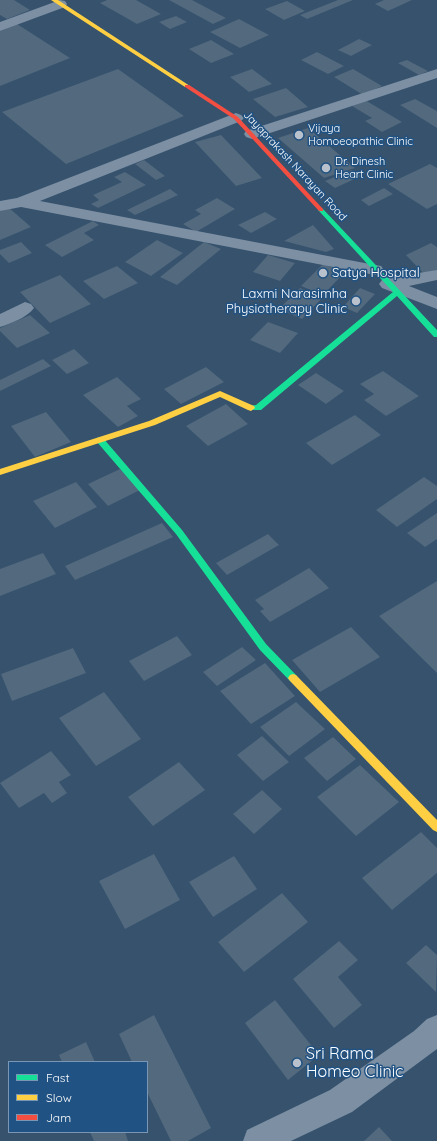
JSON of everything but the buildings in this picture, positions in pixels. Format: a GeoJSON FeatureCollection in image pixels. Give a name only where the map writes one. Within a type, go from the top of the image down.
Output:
{"type":"FeatureCollection","features":[{"type":"Feature","properties":{"kind":"street"},"geometry":{"type":"LineString","coordinates":[[0,27],[57,2]]}},
{"type":"Feature","properties":{"kind":"street","name":"Jayaprakash Narayan Road"},"geometry":{"type":"LineString","coordinates":[[57,2],[236,118],[375,270],[437,335]]}},
{"type":"Feature","properties":{"kind":"street"},"geometry":{"type":"LineString","coordinates":[[252,134],[437,73]]}},
{"type":"Feature","properties":{"kind":"street"},"geometry":{"type":"LineString","coordinates":[[0,206],[21,202],[236,118]]}},
{"type":"Feature","properties":{"kind":"street"},"geometry":{"type":"LineString","coordinates":[[21,202],[375,270]]}},
{"type":"Feature","properties":{"kind":"street"},"geometry":{"type":"LineString","coordinates":[[0,472],[152,423],[217,394],[254,409],[258,408],[393,288],[437,275]]}},
{"type":"Feature","properties":{"kind":"street"},"geometry":{"type":"LineString","coordinates":[[393,288],[437,303]]}},
{"type":"Feature","properties":{"kind":"street"},"geometry":{"type":"LineString","coordinates":[[0,320],[25,308]]}},
{"type":"Feature","properties":{"kind":"street"},"geometry":{"type":"LineString","coordinates":[[100,440],[179,532],[263,647],[437,827]]}},
{"type":"Feature","properties":{"kind":"street"},"geometry":{"type":"LineString","coordinates":[[258,1141],[342,1101],[433,1042]]}},
{"type":"Feature","properties":{"kind":"traffic: fast"},"geometry":{"type":"LineString","coordinates":[[321,210],[437,335]]}},
{"type":"Feature","properties":{"kind":"traffic: fast"},"geometry":{"type":"LineString","coordinates":[[251,408],[258,408],[397,292]]}},
{"type":"Feature","properties":{"kind":"traffic: fast"},"geometry":{"type":"LineString","coordinates":[[100,440],[179,532],[263,647],[293,678]]}},
{"type":"Feature","properties":{"kind":"traffic: slow"},"geometry":{"type":"LineString","coordinates":[[54,0],[187,86]]}},
{"type":"Feature","properties":{"kind":"traffic: slow"},"geometry":{"type":"LineString","coordinates":[[0,472],[152,423],[220,394],[251,408]]}},
{"type":"Feature","properties":{"kind":"traffic: slow"},"geometry":{"type":"LineString","coordinates":[[293,678],[437,827]]}},
{"type":"Feature","properties":{"kind":"traffic: jam"},"geometry":{"type":"LineString","coordinates":[[187,86],[236,118],[321,210]]}},
{"type":"Feature","properties":{"kind":"place","name":"Vijaya Homoeopathic Clinic"},"geometry":{"type":"Point","coordinates":[299,135]}},
{"type":"Feature","properties":{"kind":"place","name":"Dr. Dinesh Heart Clinic"},"geometry":{"type":"Point","coordinates":[326,168]}},
{"type":"Feature","properties":{"kind":"place","name":"Satya Hospital"},"geometry":{"type":"Point","coordinates":[323,273]}},
{"type":"Feature","properties":{"kind":"place","name":"Laxmi Narasimha Physiotherapy Clinic"},"geometry":{"type":"Point","coordinates":[356,301]}},
{"type":"Feature","properties":{"kind":"place","name":"Sri Rama Homeo Clinic"},"geometry":{"type":"Point","coordinates":[297,1063]}}]}
